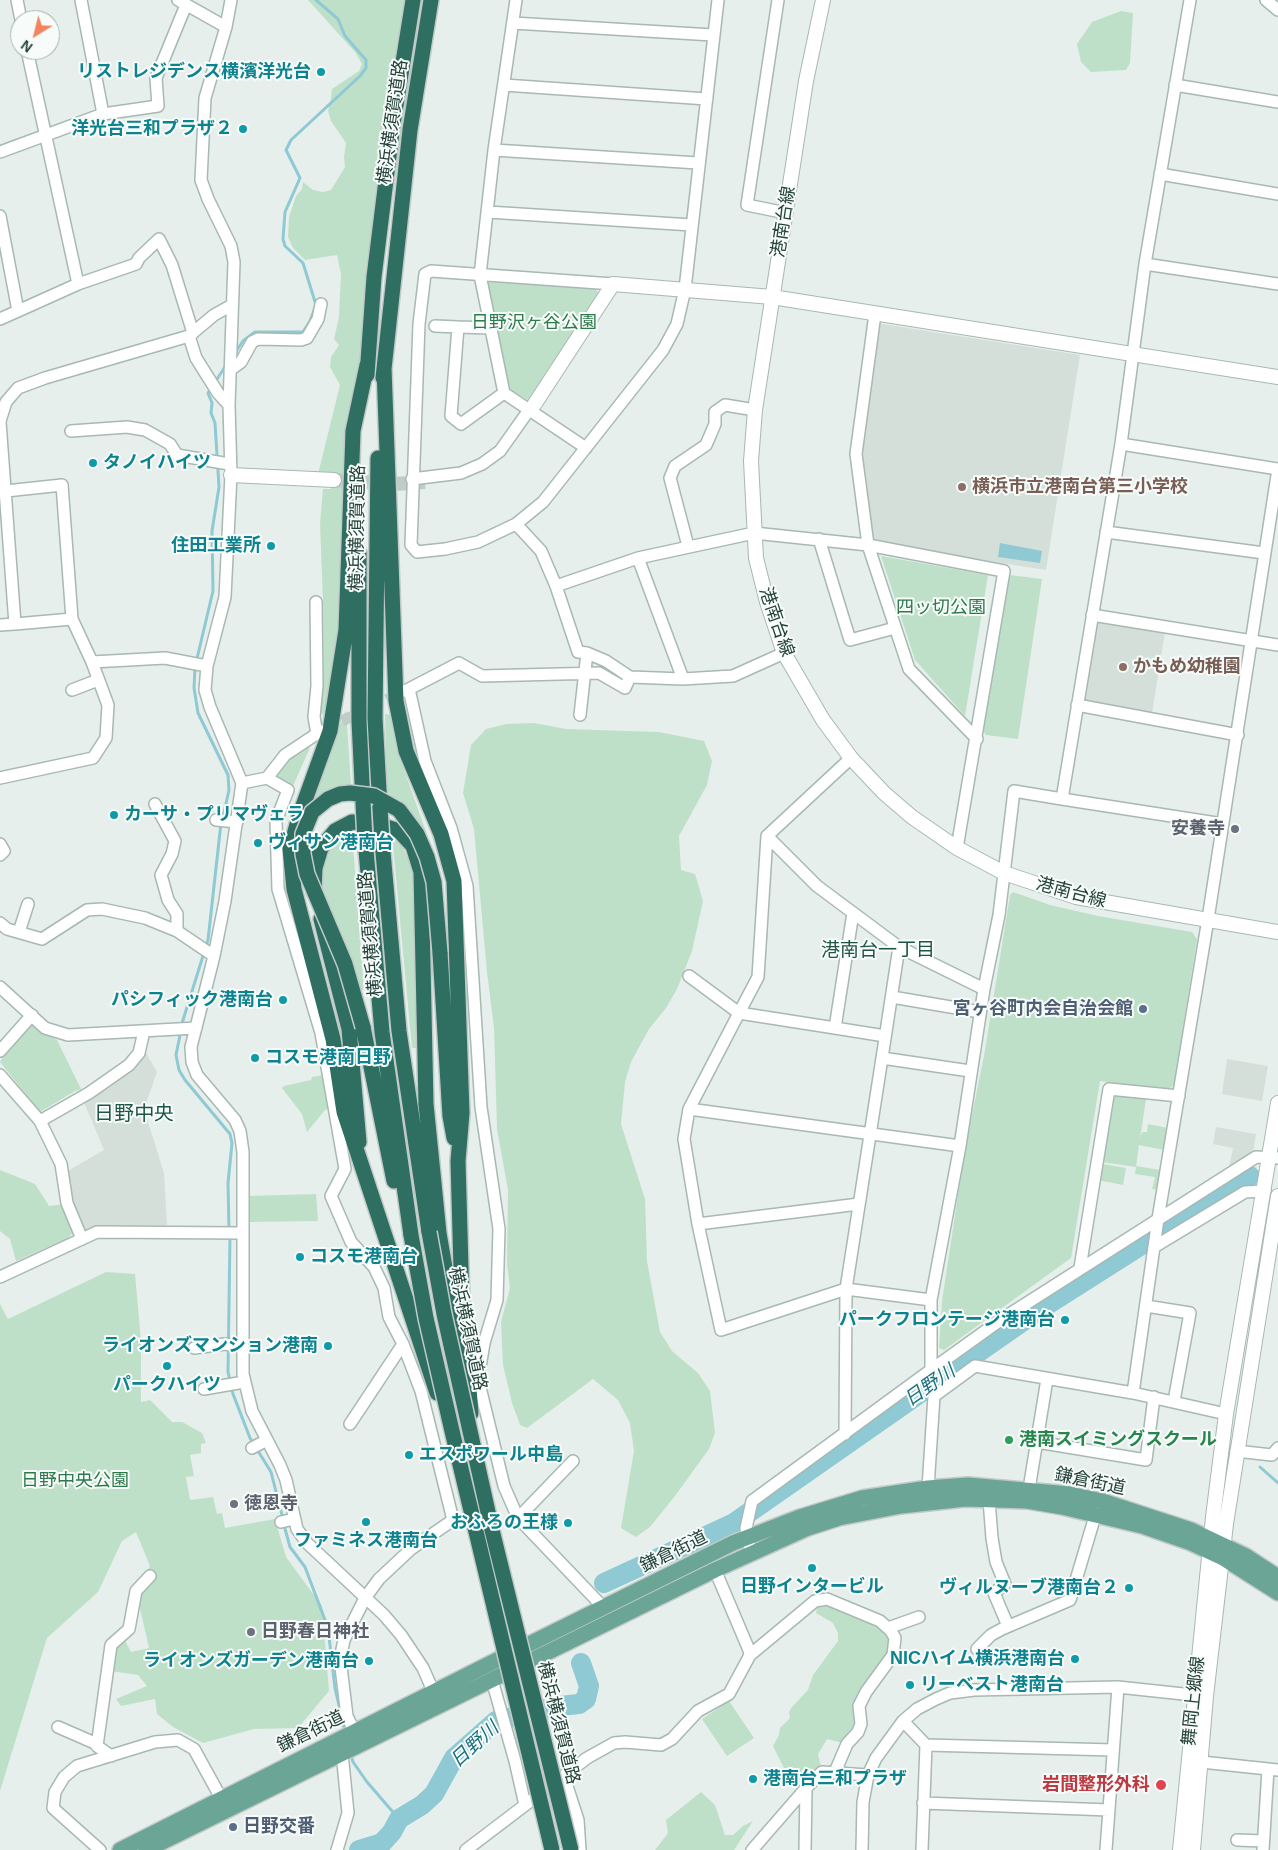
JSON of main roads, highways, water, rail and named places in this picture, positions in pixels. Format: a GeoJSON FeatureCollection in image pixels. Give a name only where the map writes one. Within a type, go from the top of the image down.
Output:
{"type":"FeatureCollection","features":[{"type":"Feature","properties":{"kind":"highway","name":"横浜横須賀道路"},"geometry":{"type":"LineString","coordinates":[[412,0],[393,124],[374,277],[367,365],[358,577],[359,721],[362,803],[382,1032],[411,1234],[426,1318],[552,1850]]}},
{"type":"Feature","properties":{"kind":"highway","name":"横浜横須賀道路"},"geometry":{"type":"LineString","coordinates":[[431,0],[410,130],[384,368],[378,474],[375,646],[375,718],[382,841],[399,1031],[434,1232],[444,1314],[494,1540],[571,1850]]}},
{"type":"Feature","properties":{"kind":"highway"},"geometry":{"type":"LineString","coordinates":[[367,365],[354,432],[346,630],[330,731],[300,814],[290,849],[294,889],[333,1039],[344,1112],[434,1381],[499,1659],[498,1678]]}},
{"type":"Feature","properties":{"kind":"highway"},"geometry":{"type":"LineString","coordinates":[[384,368],[396,701],[406,751],[441,834],[454,882],[462,1113],[458,1161],[462,1304],[471,1412],[532,1661]]}},
{"type":"Feature","properties":{"kind":"highway"},"geometry":{"type":"LineString","coordinates":[[411,1234],[392,1174],[363,1027],[345,964],[306,868],[303,854],[304,834],[312,812],[328,799],[340,794],[350,793],[374,796],[399,810],[413,828],[427,857],[434,882],[450,1116],[458,1161]]}},
{"type":"Feature","properties":{"kind":"highway"},"geometry":{"type":"LineString","coordinates":[[360,1161],[349,1029],[314,891],[315,868],[321,848],[335,831],[352,822],[377,824],[400,831],[412,846],[421,872],[426,1104],[434,1232]]}},
{"type":"Feature","properties":{"kind":"main road","name":"鎌倉街道"},"geometry":{"type":"LineString","coordinates":[[120,1850],[221,1798],[498,1678],[715,1570],[748,1540],[800,1517],[853,1501],[928,1488],[968,1485],[1029,1489],[1102,1501],[1217,1549],[1278,1577]]}},
{"type":"Feature","properties":{"kind":"main road","name":"鎌倉街道"},"geometry":{"type":"LineString","coordinates":[[146,1850],[350,1742],[434,1692],[733,1543],[808,1528],[839,1518],[901,1506],[965,1499],[1027,1501],[1096,1514],[1217,1549],[1278,1593]]}},
{"type":"Feature","properties":{"kind":"water"},"geometry":{"type":"Polygon","coordinates":[[[1000,543],[1042,551],[1040,563],[998,557],[1000,543]]]}},
{"type":"Feature","properties":{"kind":"waterway"},"geometry":{"type":"LineString","coordinates":[[235,353],[243,341],[255,332],[303,332],[310,321],[316,305],[303,263],[285,246],[283,239],[285,212],[300,178],[286,150],[291,140],[360,76],[366,68],[366,60],[345,36],[338,19],[316,0]]}},
{"type":"Feature","properties":{"kind":"waterway"},"geometry":{"type":"LineString","coordinates":[[215,382],[227,364]]}},
{"type":"Feature","properties":{"kind":"waterway"},"geometry":{"type":"LineString","coordinates":[[212,387],[208,393],[212,403],[211,413],[215,423],[219,487],[212,531],[213,591],[195,667],[194,688],[198,713],[228,775],[229,790],[223,817]]}},
{"type":"Feature","properties":{"kind":"waterway"},"geometry":{"type":"LineString","coordinates":[[221,823],[208,940],[183,1020],[176,1055],[179,1070],[185,1080],[230,1134],[232,1143],[228,1183],[229,1230]]}},
{"type":"Feature","properties":{"kind":"waterway","name":"日野川"},"geometry":{"type":"LineString","coordinates":[[604,1583],[734,1523],[1039,1310],[1250,1176]]}},
{"type":"Feature","properties":{"kind":"waterway"},"geometry":{"type":"LineString","coordinates":[[230,1236],[228,1372],[233,1394],[250,1438],[271,1472],[283,1519]]}},
{"type":"Feature","properties":{"kind":"waterway"},"geometry":{"type":"LineString","coordinates":[[1260,1467],[1278,1483]]}},
{"type":"Feature","properties":{"kind":"waterway"},"geometry":{"type":"LineString","coordinates":[[284,1525],[290,1547],[305,1567],[328,1628],[335,1688],[345,1732]]}},
{"type":"Feature","properties":{"kind":"waterway","name":"日野川"},"geometry":{"type":"LineString","coordinates":[[359,1850],[382,1843],[392,1832],[399,1819],[422,1805],[434,1794],[454,1758],[496,1721],[560,1706],[579,1704],[586,1699],[589,1686],[581,1663]]}},
{"type":"Feature","properties":{"kind":"waterway"},"geometry":{"type":"LineString","coordinates":[[351,1755],[353,1762],[367,1782],[399,1819]]}},
{"type":"Feature","properties":{"kind":"tunnel"},"geometry":{"type":"LineString","coordinates":[[334,480],[394,484],[425,482]]}},
{"type":"Feature","properties":{"kind":"tunnel"},"geometry":{"type":"LineString","coordinates":[[327,728],[403,692]]}},
{"type":"Feature","properties":{"kind":"place","name":"リストレジデンス横濱洋光台"},"geometry":{"type":"Point","coordinates":[321,72]}},
{"type":"Feature","properties":{"kind":"place","name":"洋光台三和プラザ２"},"geometry":{"type":"Point","coordinates":[243,129]}},
{"type":"Feature","properties":{"kind":"place","name":"タノイハイツ"},"geometry":{"type":"Point","coordinates":[93,463]}},
{"type":"Feature","properties":{"kind":"place","name":"横浜市立港南台第三小学校"},"geometry":{"type":"Point","coordinates":[962,487]}},
{"type":"Feature","properties":{"kind":"place","name":"住田工業所"},"geometry":{"type":"Point","coordinates":[271,546]}},
{"type":"Feature","properties":{"kind":"place","name":"かもめ幼稚園"},"geometry":{"type":"Point","coordinates":[1123,667]}},
{"type":"Feature","properties":{"kind":"place","name":"カーサ・プリマヴェラ"},"geometry":{"type":"Point","coordinates":[114,815]}},
{"type":"Feature","properties":{"kind":"place","name":"安養寺"},"geometry":{"type":"Point","coordinates":[1235,829]}},
{"type":"Feature","properties":{"kind":"place","name":"ヴィサン港南台"},"geometry":{"type":"Point","coordinates":[258,843]}},
{"type":"Feature","properties":{"kind":"place","name":"パシフィック港南台"},"geometry":{"type":"Point","coordinates":[283,1000]}},
{"type":"Feature","properties":{"kind":"place","name":"宮ヶ谷町内会自治会館"},"geometry":{"type":"Point","coordinates":[1143,1009]}},
{"type":"Feature","properties":{"kind":"place","name":"コスモ港南日野"},"geometry":{"type":"Point","coordinates":[255,1058]}},
{"type":"Feature","properties":{"kind":"place","name":"コスモ港南台"},"geometry":{"type":"Point","coordinates":[300,1257]}},
{"type":"Feature","properties":{"kind":"place","name":"パークフロンテージ港南台"},"geometry":{"type":"Point","coordinates":[1065,1320]}},
{"type":"Feature","properties":{"kind":"place","name":"ライオンズマンション港南"},"geometry":{"type":"Point","coordinates":[328,1346]}},
{"type":"Feature","properties":{"kind":"place","name":"パークハイツ"},"geometry":{"type":"Point","coordinates":[167,1366]}},
{"type":"Feature","properties":{"kind":"place","name":"港南スイミングスクール"},"geometry":{"type":"Point","coordinates":[1009,1440]}},
{"type":"Feature","properties":{"kind":"place","name":"エスポワール中島"},"geometry":{"type":"Point","coordinates":[409,1455]}},
{"type":"Feature","properties":{"kind":"place","name":"徳恩寺"},"geometry":{"type":"Point","coordinates":[234,1504]}},
{"type":"Feature","properties":{"kind":"place","name":"ファミネス港南台"},"geometry":{"type":"Point","coordinates":[366,1522]}},
{"type":"Feature","properties":{"kind":"place","name":"おふろの王様"},"geometry":{"type":"Point","coordinates":[568,1523]}},
{"type":"Feature","properties":{"kind":"place","name":"日野インタービル"},"geometry":{"type":"Point","coordinates":[812,1568]}},
{"type":"Feature","properties":{"kind":"place","name":"ヴィルヌーブ港南台２"},"geometry":{"type":"Point","coordinates":[1129,1588]}},
{"type":"Feature","properties":{"kind":"place","name":"日野春日神社"},"geometry":{"type":"Point","coordinates":[251,1632]}},
{"type":"Feature","properties":{"kind":"place","name":"NICハイム横浜港南台"},"geometry":{"type":"Point","coordinates":[1075,1659]}},
{"type":"Feature","properties":{"kind":"place","name":"ライオンズガーデン港南台"},"geometry":{"type":"Point","coordinates":[369,1661]}},
{"type":"Feature","properties":{"kind":"place","name":"リーベスト港南台"},"geometry":{"type":"Point","coordinates":[910,1685]}},
{"type":"Feature","properties":{"kind":"place","name":"港南台三和プラザ"},"geometry":{"type":"Point","coordinates":[753,1779]}},
{"type":"Feature","properties":{"kind":"place","name":"岩間整形外科"},"geometry":{"type":"Point","coordinates":[1161,1785]}},
{"type":"Feature","properties":{"kind":"place","name":"日野交番"},"geometry":{"type":"Point","coordinates":[233,1827]}},
{"type":"Feature","properties":{"kind":"district","name":"港南台一丁目"},"geometry":{"type":"Point","coordinates":[878,951]}},
{"type":"Feature","properties":{"kind":"district","name":"日野中央"},"geometry":{"type":"Point","coordinates":[134,1114]}},
{"type":"Feature","properties":{"kind":"park label","name":"日野沢ヶ谷公園"},"geometry":{"type":"Point","coordinates":[534,323]}},
{"type":"Feature","properties":{"kind":"park label","name":"四ッ切公園"},"geometry":{"type":"Point","coordinates":[941,608]}},
{"type":"Feature","properties":{"kind":"park label","name":"日野中央公園"},"geometry":{"type":"Point","coordinates":[75,1481]}}]}
